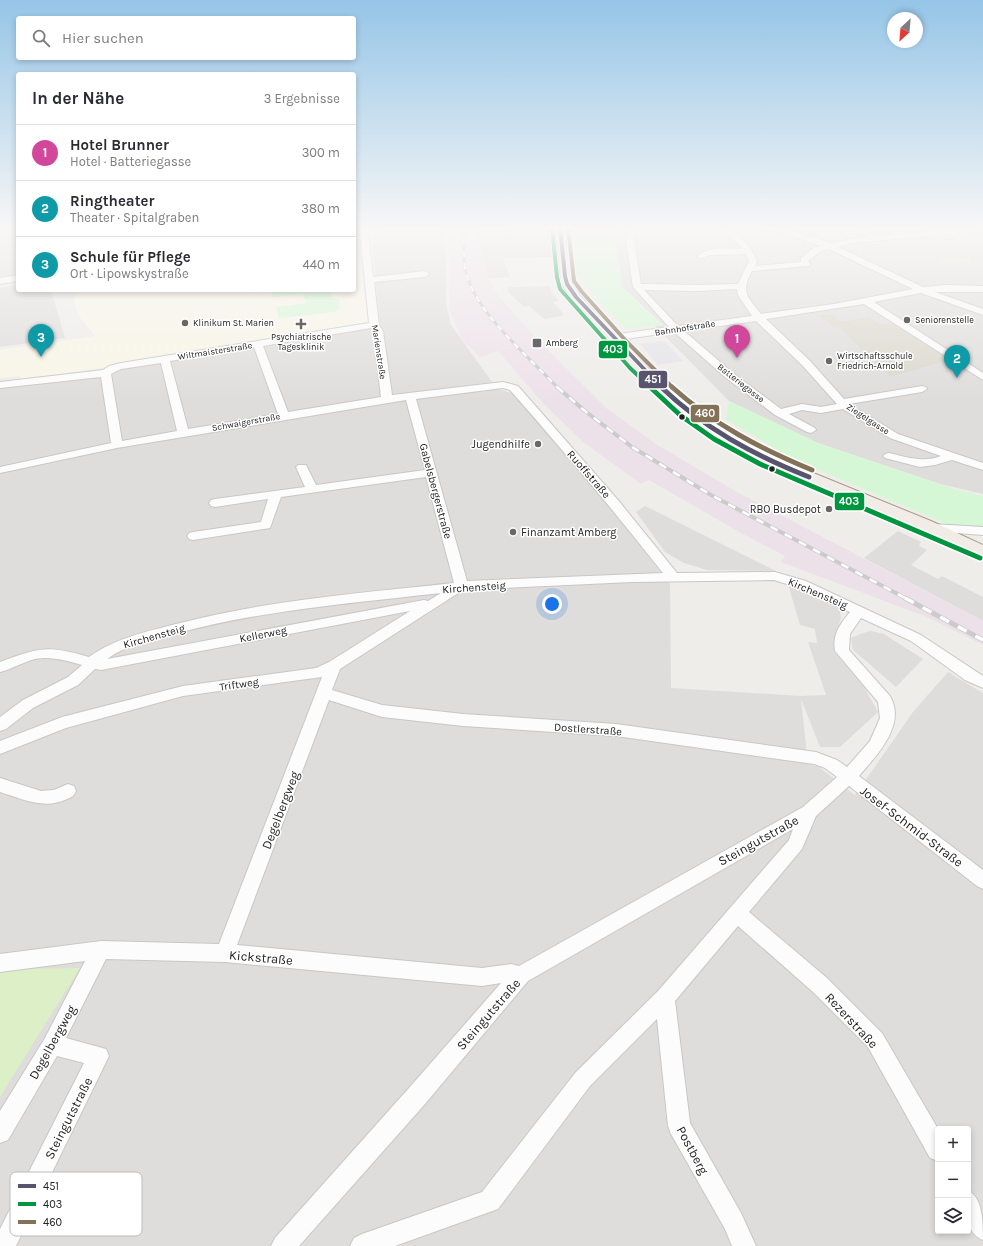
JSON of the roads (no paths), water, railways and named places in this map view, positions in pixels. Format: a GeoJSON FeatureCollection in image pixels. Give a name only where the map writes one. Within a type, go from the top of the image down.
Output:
{"type":"FeatureCollection","features":[{"type":"Feature","properties":{"kind":"main road"},"geometry":{"type":"LineString","coordinates":[[568,285],[576,298],[642,369],[692,414],[728,438],[778,465],[933,528],[983,551]]}},
{"type":"Feature","properties":{"kind":"street","name":"Marienstraße"},"geometry":{"type":"LineString","coordinates":[[370,285],[374,326],[378,331],[387,399]]}},
{"type":"Feature","properties":{"kind":"street"},"geometry":{"type":"LineString","coordinates":[[912,285],[983,312]]}},
{"type":"Feature","properties":{"kind":"street"},"geometry":{"type":"LineString","coordinates":[[637,287],[698,288],[742,286]]}},
{"type":"Feature","properties":{"kind":"street","name":"Ziegelgasse"},"geometry":{"type":"LineString","coordinates":[[742,286],[742,295],[758,318],[806,363],[844,404],[894,436],[951,456],[980,462]]}},
{"type":"Feature","properties":{"kind":"street","name":"Batteriegasse"},"geometry":{"type":"LineString","coordinates":[[637,287],[676,329],[730,375],[779,413],[811,430]]}},
{"type":"Feature","properties":{"kind":"street","name":"Bahnhofstraße"},"geometry":{"type":"LineString","coordinates":[[612,338],[758,318],[866,301],[922,290],[946,288],[983,289]]}},
{"type":"Feature","properties":{"kind":"street"},"geometry":{"type":"LineString","coordinates":[[866,301],[983,377]]}},
{"type":"Feature","properties":{"kind":"street","name":"Wiltmaisterstraße"},"geometry":{"type":"LineString","coordinates":[[106,374],[108,370],[121,366],[374,326]]}},
{"type":"Feature","properties":{"kind":"street"},"geometry":{"type":"LineString","coordinates":[[258,344],[284,416]]}},
{"type":"Feature","properties":{"kind":"street"},"geometry":{"type":"LineString","coordinates":[[165,359],[183,433]]}},
{"type":"Feature","properties":{"kind":"street"},"geometry":{"type":"LineString","coordinates":[[0,385],[106,374],[117,445]]}},
{"type":"Feature","properties":{"kind":"street","name":"Schwaigerstraße"},"geometry":{"type":"LineString","coordinates":[[0,470],[117,445],[183,433],[387,399],[495,385]]}},
{"type":"Feature","properties":{"kind":"street","name":"Ruoffstraße"},"geometry":{"type":"LineString","coordinates":[[495,385],[514,388],[614,503],[673,577]]}},
{"type":"Feature","properties":{"kind":"street"},"geometry":{"type":"LineString","coordinates":[[779,413],[802,407],[821,410],[922,389]]}},
{"type":"Feature","properties":{"kind":"street","name":"Gabelsbergerstraße"},"geometry":{"type":"LineString","coordinates":[[410,396],[462,586]]}},
{"type":"Feature","properties":{"kind":"street"},"geometry":{"type":"LineString","coordinates":[[889,456],[914,463],[927,464],[940,461],[951,456]]}},
{"type":"Feature","properties":{"kind":"street"},"geometry":{"type":"LineString","coordinates":[[302,467],[312,489]]}},
{"type":"Feature","properties":{"kind":"street"},"geometry":{"type":"LineString","coordinates":[[215,504],[431,473]]}},
{"type":"Feature","properties":{"kind":"street"},"geometry":{"type":"LineString","coordinates":[[193,536],[266,525],[275,496]]}},
{"type":"Feature","properties":{"kind":"street"},"geometry":{"type":"LineString","coordinates":[[933,528],[983,531]]}},
{"type":"Feature","properties":{"kind":"street","name":"Kirchensteig"},"geometry":{"type":"LineString","coordinates":[[0,725],[28,704],[73,681],[85,671],[92,662],[105,653],[132,640],[213,619],[282,607],[462,586],[673,577],[775,576],[801,584],[859,611]]}},
{"type":"Feature","properties":{"kind":"street","name":"Triftweg"},"geometry":{"type":"LineString","coordinates":[[0,748],[62,723],[183,691],[318,673],[334,666],[434,602],[462,586]]}},
{"type":"Feature","properties":{"kind":"street","name":"Kellerweg"},"geometry":{"type":"LineString","coordinates":[[92,662],[101,665],[434,602]]}},
{"type":"Feature","properties":{"kind":"street"},"geometry":{"type":"LineString","coordinates":[[859,611],[916,638],[970,676],[983,683]]}},
{"type":"Feature","properties":{"kind":"street","name":"Steingutstraße"},"geometry":{"type":"LineString","coordinates":[[283,1246],[417,1096],[521,975],[809,812],[848,777],[877,744],[888,718],[884,700],[842,650],[840,644],[843,630],[859,611]]}},
{"type":"Feature","properties":{"kind":"street"},"geometry":{"type":"LineString","coordinates":[[0,667],[35,654],[50,653],[66,655],[92,662]]}},
{"type":"Feature","properties":{"kind":"street","name":"Degelbergweg"},"geometry":{"type":"LineString","coordinates":[[225,953],[334,666]]}},
{"type":"Feature","properties":{"kind":"street","name":"Dostlerstraße"},"geometry":{"type":"LineString","coordinates":[[324,693],[382,711],[463,720],[616,730],[816,758],[831,764],[848,777]]}},
{"type":"Feature","properties":{"kind":"street","name":"Josef-Schmid-Straße"},"geometry":{"type":"LineString","coordinates":[[848,777],[981,877]]}},
{"type":"Feature","properties":{"kind":"street"},"geometry":{"type":"LineString","coordinates":[[0,785],[41,798],[56,796],[68,791]]}},
{"type":"Feature","properties":{"kind":"street","name":"Steingutstraße"},"geometry":{"type":"LineString","coordinates":[[362,1246],[490,1201],[583,1080],[665,998],[796,844],[809,812]]}},
{"type":"Feature","properties":{"kind":"street","name":"Rezerstraße"},"geometry":{"type":"LineString","coordinates":[[738,914],[820,985],[875,1040],[935,1145]]}},
{"type":"Feature","properties":{"kind":"street","name":"Degelbergweg"},"geometry":{"type":"LineString","coordinates":[[0,1132],[52,1045],[101,950]]}},
{"type":"Feature","properties":{"kind":"street","name":"Kickstraße"},"geometry":{"type":"LineString","coordinates":[[0,963],[101,950],[225,953],[482,976],[511,973],[521,975]]}},
{"type":"Feature","properties":{"kind":"street","name":"Postberg"},"geometry":{"type":"LineString","coordinates":[[665,998],[678,1126],[733,1221],[744,1246]]}},
{"type":"Feature","properties":{"kind":"street","name":"Steingutstraße"},"geometry":{"type":"LineString","coordinates":[[41,1172],[99,1056],[52,1045]]}},
{"type":"Feature","properties":{"kind":"street"},"geometry":{"type":"LineString","coordinates":[[971,1207],[983,1228]]}},
{"type":"Feature","properties":{"kind":"street","name":"Steingutstraße"},"geometry":{"type":"LineString","coordinates":[[4,1246],[10,1234]]}},
{"type":"Feature","properties":{"kind":"railway"},"geometry":{"type":"LineString","coordinates":[[471,285],[474,293],[495,322],[557,387]]}},
{"type":"Feature","properties":{"kind":"railway"},"geometry":{"type":"LineString","coordinates":[[557,387],[585,411],[632,447],[711,495],[907,599]]}},
{"type":"Feature","properties":{"kind":"railway"},"geometry":{"type":"LineString","coordinates":[[905,598],[983,640]]}},
{"type":"Feature","properties":{"kind":"place","name":"Seniorenstelle"},"geometry":{"type":"Point","coordinates":[907,320]}},
{"type":"Feature","properties":{"kind":"place","name":"Klinikum St. Marien"},"geometry":{"type":"Point","coordinates":[185,323]}},
{"type":"Feature","properties":{"kind":"place","name":"Psychiatrische Tagesklinik"},"geometry":{"type":"Point","coordinates":[301,324]}},
{"type":"Feature","properties":{"kind":"place","name":"Amberg"},"geometry":{"type":"Point","coordinates":[537,343]}},
{"type":"Feature","properties":{"kind":"place","name":"Schule für Pflege"},"geometry":{"type":"Point","coordinates":[41,357]}},
{"type":"Feature","properties":{"kind":"place","name":"Hotel Brunner"},"geometry":{"type":"Point","coordinates":[737,358]}},
{"type":"Feature","properties":{"kind":"place","name":"Wirtschaftsschule Friedrich-Arnold"},"geometry":{"type":"Point","coordinates":[829,361]}},
{"type":"Feature","properties":{"kind":"place","name":"Ringtheater"},"geometry":{"type":"Point","coordinates":[957,378]}},
{"type":"Feature","properties":{"kind":"place","name":"Jugendhilfe"},"geometry":{"type":"Point","coordinates":[538,444]}},
{"type":"Feature","properties":{"kind":"place","name":"RBO Busdepot"},"geometry":{"type":"Point","coordinates":[829,509]}},
{"type":"Feature","properties":{"kind":"place","name":"Finanzamt Amberg"},"geometry":{"type":"Point","coordinates":[513,532]}}]}
